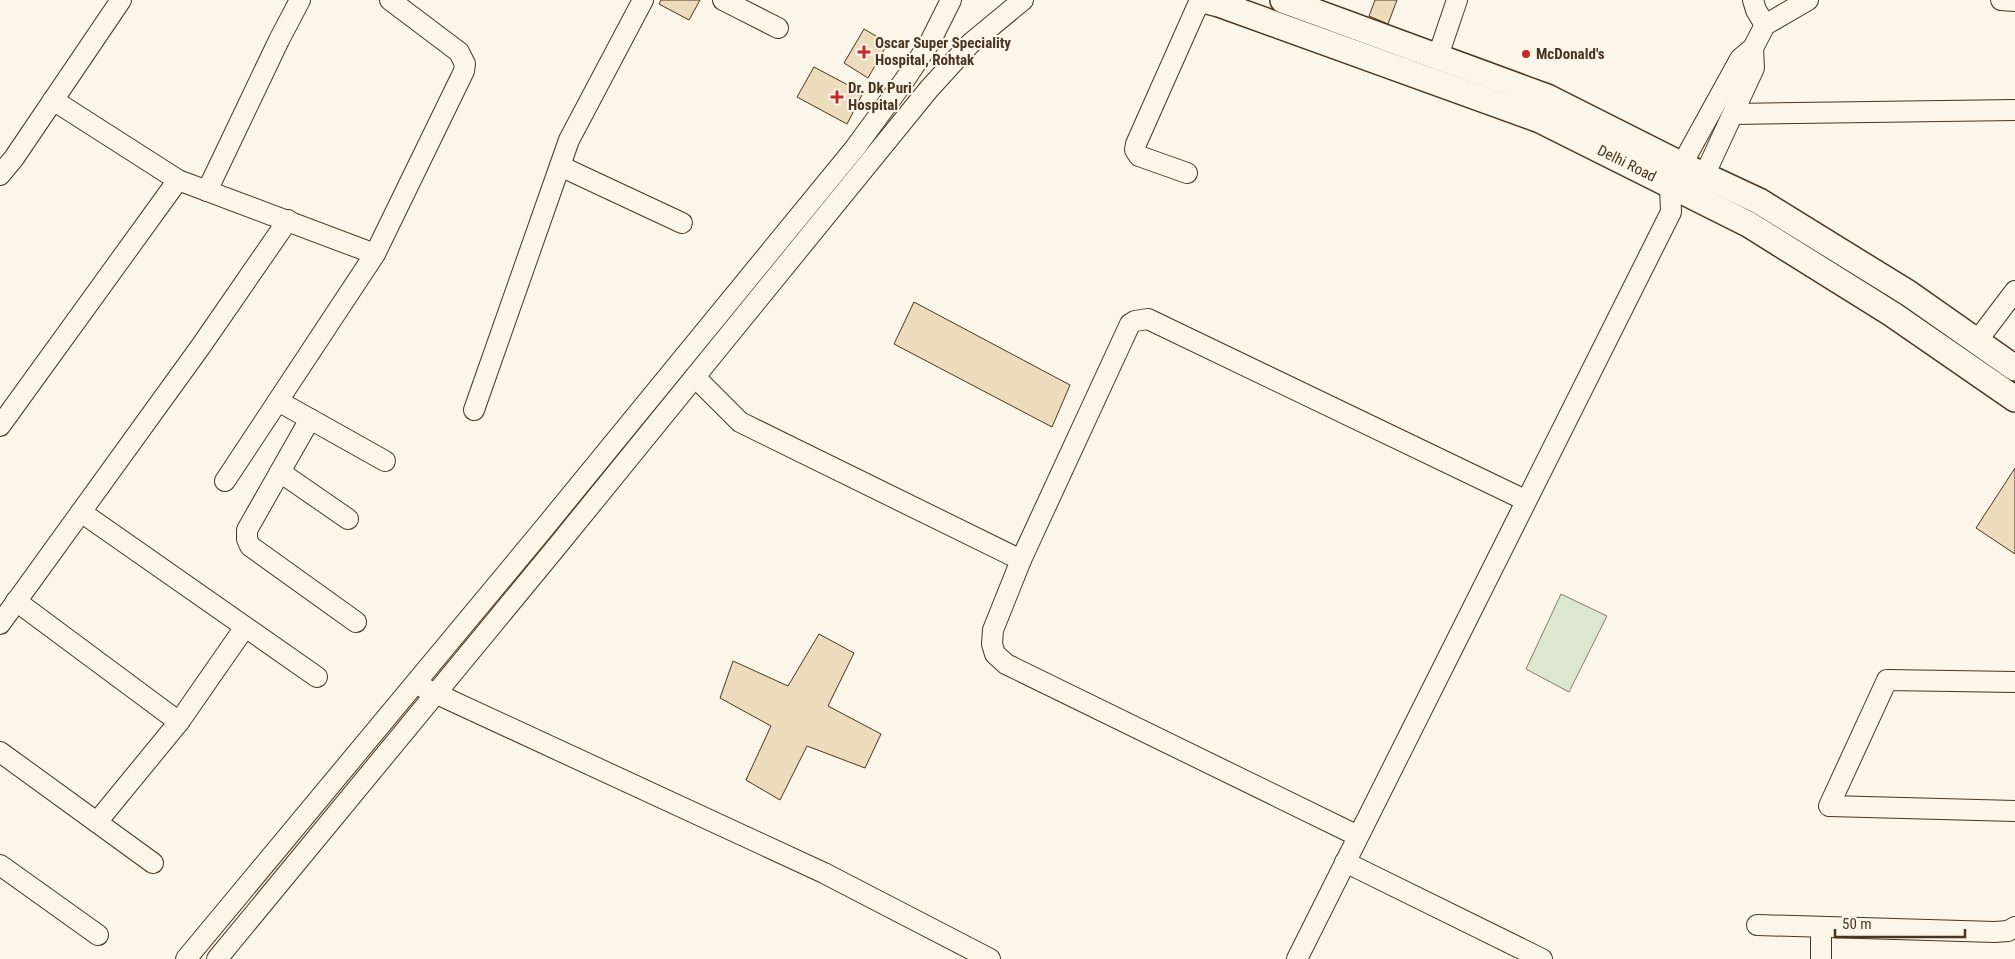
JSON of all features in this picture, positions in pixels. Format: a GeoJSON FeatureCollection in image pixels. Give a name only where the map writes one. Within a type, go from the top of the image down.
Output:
{"type":"FeatureCollection","features":[{"type":"Feature","properties":{"kind":"main road","name":"Delhi Road"},"geometry":{"type":"LineString","coordinates":[[1202,0],[1540,120],[1676,176],[1705,175],[1759,201],[1908,293],[2015,368]]}},
{"type":"Feature","properties":{"kind":"main road","name":"Delhi Road"},"geometry":{"type":"LineString","coordinates":[[1283,0],[1547,97],[1676,176],[1694,197],[1748,224],[1892,314],[2015,399]]}},
{"type":"Feature","properties":{"kind":"street"},"geometry":{"type":"LineString","coordinates":[[0,175],[121,0]]}},
{"type":"Feature","properties":{"kind":"street"},"geometry":{"type":"LineString","coordinates":[[207,191],[300,0]]}},
{"type":"Feature","properties":{"kind":"street"},"geometry":{"type":"LineString","coordinates":[[225,481],[375,254],[464,71],[465,64],[460,52],[390,0]]}},
{"type":"Feature","properties":{"kind":"street"},"geometry":{"type":"LineString","coordinates":[[474,410],[569,140],[643,0]]}},
{"type":"Feature","properties":{"kind":"street"},"geometry":{"type":"LineString","coordinates":[[723,0],[778,28]]}},
{"type":"Feature","properties":{"kind":"street"},"geometry":{"type":"LineString","coordinates":[[186,959],[540,533],[855,148],[930,42],[950,0]]}},
{"type":"Feature","properties":{"kind":"street"},"geometry":{"type":"LineString","coordinates":[[217,959],[929,89],[971,43],[1023,0]]}},
{"type":"Feature","properties":{"kind":"street"},"geometry":{"type":"LineString","coordinates":[[1187,173],[1139,156],[1135,150],[1136,144],[1202,0]]}},
{"type":"Feature","properties":{"kind":"street"},"geometry":{"type":"LineString","coordinates":[[1438,56],[1457,0]]}},
{"type":"Feature","properties":{"kind":"street"},"geometry":{"type":"LineString","coordinates":[[1753,0],[1756,10],[1765,25]]}},
{"type":"Feature","properties":{"kind":"street"},"geometry":{"type":"LineString","coordinates":[[1296,959],[1671,212],[1676,176],[1740,59],[1753,48],[1765,25],[1808,0]]}},
{"type":"Feature","properties":{"kind":"street"},"geometry":{"type":"LineString","coordinates":[[2001,0],[2015,1]]}},
{"type":"Feature","properties":{"kind":"street"},"geometry":{"type":"LineString","coordinates":[[1671,212],[1694,197],[1705,175],[1754,68],[1753,48]]}},
{"type":"Feature","properties":{"kind":"street"},"geometry":{"type":"LineString","coordinates":[[53,100],[178,180],[375,254]]}},
{"type":"Feature","properties":{"kind":"street"},"geometry":{"type":"LineString","coordinates":[[1734,114],[2015,110]]}},
{"type":"Feature","properties":{"kind":"street"},"geometry":{"type":"LineString","coordinates":[[560,166],[682,223]]}},
{"type":"Feature","properties":{"kind":"street"},"geometry":{"type":"LineString","coordinates":[[0,426],[178,180]]}},
{"type":"Feature","properties":{"kind":"street"},"geometry":{"type":"LineString","coordinates":[[0,624],[201,346],[288,220]]}},
{"type":"Feature","properties":{"kind":"street"},"geometry":{"type":"LineString","coordinates":[[1977,342],[2015,291]]}},
{"type":"Feature","properties":{"kind":"street"},"geometry":{"type":"LineString","coordinates":[[1358,836],[1006,664],[995,654],[992,644],[993,630],[1021,560],[1130,324],[1143,318],[1157,323],[1525,500]]}},
{"type":"Feature","properties":{"kind":"street"},"geometry":{"type":"LineString","coordinates":[[694,377],[740,422],[1021,560]]}},
{"type":"Feature","properties":{"kind":"street"},"geometry":{"type":"LineString","coordinates":[[278,401],[385,461]]}},
{"type":"Feature","properties":{"kind":"street"},"geometry":{"type":"LineString","coordinates":[[310,419],[246,530],[246,539],[250,546],[356,622]]}},
{"type":"Feature","properties":{"kind":"street"},"geometry":{"type":"LineString","coordinates":[[280,472],[348,518]]}},
{"type":"Feature","properties":{"kind":"street"},"geometry":{"type":"LineString","coordinates":[[81,512],[317,677]]}},
{"type":"Feature","properties":{"kind":"street"},"geometry":{"type":"LineString","coordinates":[[540,533],[558,544]]}},
{"type":"Feature","properties":{"kind":"street"},"geometry":{"type":"LineString","coordinates":[[16,601],[179,722]]}},
{"type":"Feature","properties":{"kind":"street"},"geometry":{"type":"LineString","coordinates":[[97,822],[179,722],[245,627]]}},
{"type":"Feature","properties":{"kind":"street"},"geometry":{"type":"LineString","coordinates":[[2015,682],[1887,680],[1829,806],[2015,811]]}},
{"type":"Feature","properties":{"kind":"street"},"geometry":{"type":"LineString","coordinates":[[415,684],[824,873],[990,959]]}},
{"type":"Feature","properties":{"kind":"street"},"geometry":{"type":"LineString","coordinates":[[0,752],[153,863]]}},
{"type":"Feature","properties":{"kind":"street"},"geometry":{"type":"LineString","coordinates":[[1345,862],[1542,959]]}},
{"type":"Feature","properties":{"kind":"street"},"geometry":{"type":"LineString","coordinates":[[0,865],[98,935]]}},
{"type":"Feature","properties":{"kind":"street"},"geometry":{"type":"LineString","coordinates":[[1756,925],[1995,932],[2008,931],[2015,926]]}},
{"type":"Feature","properties":{"kind":"street"},"geometry":{"type":"LineString","coordinates":[[1821,926],[1821,959]]}},
{"type":"Feature","properties":{"kind":"green space"},"geometry":{"type":"Polygon","coordinates":[[[1561,594],[1607,616],[1569,692],[1526,669],[1561,594]]]}},
{"type":"Feature","properties":{"kind":"building"},"geometry":{"type":"Polygon","coordinates":[[[661,0],[700,0],[689,20],[659,4],[661,0]]]}},
{"type":"Feature","properties":{"kind":"building"},"geometry":{"type":"Polygon","coordinates":[[[1375,0],[1397,0],[1388,24],[1369,16],[1375,0]]]}},
{"type":"Feature","properties":{"kind":"building"},"geometry":{"type":"Polygon","coordinates":[[[864,29],[888,43],[868,78],[844,63],[864,29]]]}},
{"type":"Feature","properties":{"kind":"building"},"geometry":{"type":"Polygon","coordinates":[[[814,67],[863,93],[847,124],[797,97],[814,67]]]}},
{"type":"Feature","properties":{"kind":"building"},"geometry":{"type":"Polygon","coordinates":[[[914,302],[1070,385],[1052,427],[894,344],[914,302]]]}},
{"type":"Feature","properties":{"kind":"building"},"geometry":{"type":"Polygon","coordinates":[[[2015,468],[2015,554],[1976,528],[2015,468]]]}},
{"type":"Feature","properties":{"kind":"building"},"geometry":{"type":"Polygon","coordinates":[[[819,634],[854,653],[828,706],[881,734],[865,768],[807,746],[780,800],[746,780],[771,726],[720,698],[733,661],[788,686],[819,634]]]}},
{"type":"Feature","properties":{"kind":"place","name":"Oscar Super Speciality Hospital, Rohtak"},"geometry":{"type":"Point","coordinates":[864,52]}},
{"type":"Feature","properties":{"kind":"place","name":"McDonald's"},"geometry":{"type":"Point","coordinates":[1526,54]}},
{"type":"Feature","properties":{"kind":"place","name":"Dr. Dk Puri Hospital"},"geometry":{"type":"Point","coordinates":[837,97]}}]}
